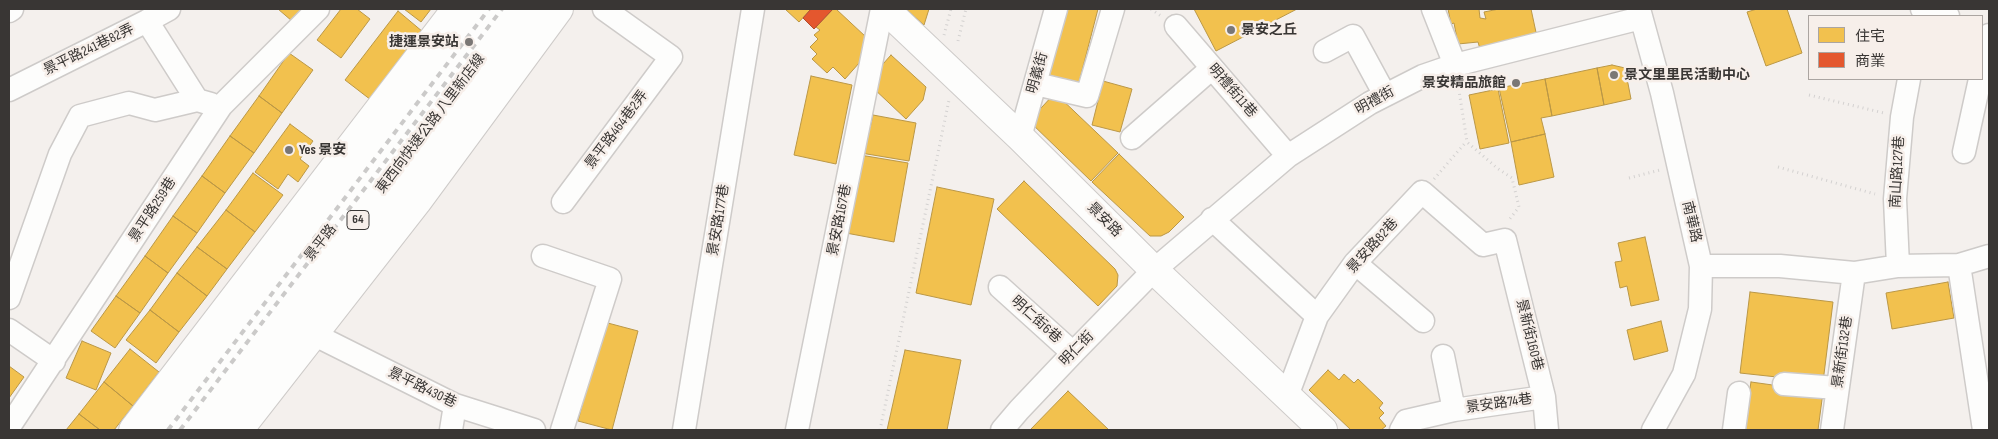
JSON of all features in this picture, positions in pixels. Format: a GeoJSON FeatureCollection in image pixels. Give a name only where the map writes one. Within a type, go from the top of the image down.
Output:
{"type":"FeatureCollection","features":[{"type":"Feature","properties":{"kind":"main road"},"geometry":{"type":"LineString","coordinates":[[133,430],[456,9]]}},
{"type":"Feature","properties":{"kind":"main road","name":"64"},"geometry":{"type":"LineString","coordinates":[[157,430],[475,9]]}},
{"type":"Feature","properties":{"kind":"main road","name":"景平路"},"geometry":{"type":"LineString","coordinates":[[177,430],[503,9]]}},
{"type":"Feature","properties":{"kind":"main road","name":"東西向快速公路 八里新店線"},"geometry":{"type":"LineString","coordinates":[[197,430],[520,9]]}},
{"type":"Feature","properties":{"kind":"main road"},"geometry":{"type":"LineString","coordinates":[[224,430],[543,9]]}},
{"type":"Feature","properties":{"kind":"main road"},"geometry":{"type":"LineString","coordinates":[[239,430],[417,202],[559,9]]}},
{"type":"Feature","properties":{"kind":"main road","name":"景安路"},"geometry":{"type":"LineString","coordinates":[[884,9],[1020,137],[1154,270],[1323,430]]}},
{"type":"Feature","properties":{"kind":"street","name":"景平路241巷82弄"},"geometry":{"type":"LineString","coordinates":[[9,90],[168,9]]}},
{"type":"Feature","properties":{"kind":"street","name":"景平路259巷"},"geometry":{"type":"LineString","coordinates":[[9,427],[221,106],[318,9]]}},
{"type":"Feature","properties":{"kind":"street","name":"景平路464巷2弄"},"geometry":{"type":"LineString","coordinates":[[562,202],[671,57],[604,9]]}},
{"type":"Feature","properties":{"kind":"street","name":"景安路177巷"},"geometry":{"type":"LineString","coordinates":[[684,430],[753,9]]}},
{"type":"Feature","properties":{"kind":"street","name":"景安路167巷"},"geometry":{"type":"LineString","coordinates":[[798,430],[884,9]]}},
{"type":"Feature","properties":{"kind":"street","name":"明義街"},"geometry":{"type":"LineString","coordinates":[[1020,137],[1056,9]]}},
{"type":"Feature","properties":{"kind":"street"},"geometry":{"type":"LineString","coordinates":[[1036,84],[1087,96],[1113,9]]}},
{"type":"Feature","properties":{"kind":"street"},"geometry":{"type":"LineString","coordinates":[[1434,9],[1455,65]]}},
{"type":"Feature","properties":{"kind":"street"},"geometry":{"type":"LineString","coordinates":[[1921,9],[1944,15]]}},
{"type":"Feature","properties":{"kind":"street","name":"明禮街"},"geometry":{"type":"LineString","coordinates":[[1154,270],[1288,156],[1385,95],[1423,76],[1455,65],[1640,14]]}},
{"type":"Feature","properties":{"kind":"street","name":"南華路"},"geometry":{"type":"LineString","coordinates":[[1640,14],[1662,92],[1701,266],[1700,309],[1684,374],[1653,430]]}},
{"type":"Feature","properties":{"kind":"street"},"geometry":{"type":"LineString","coordinates":[[147,21],[196,100]]}},
{"type":"Feature","properties":{"kind":"street","name":"明禮街11巷"},"geometry":{"type":"LineString","coordinates":[[1176,26],[1288,156]]}},
{"type":"Feature","properties":{"kind":"street"},"geometry":{"type":"LineString","coordinates":[[1983,65],[1989,35]]}},
{"type":"Feature","properties":{"kind":"street"},"geometry":{"type":"LineString","coordinates":[[1326,51],[1353,36],[1385,95]]}},
{"type":"Feature","properties":{"kind":"street"},"geometry":{"type":"LineString","coordinates":[[1132,138],[1212,68]]}},
{"type":"Feature","properties":{"kind":"street","name":"南山路127巷"},"geometry":{"type":"LineString","coordinates":[[1898,266],[1895,199],[1902,117],[1908,80]]}},
{"type":"Feature","properties":{"kind":"street"},"geometry":{"type":"LineString","coordinates":[[1964,152],[1980,80]]}},
{"type":"Feature","properties":{"kind":"street"},"geometry":{"type":"LineString","coordinates":[[9,298],[60,154],[80,116],[129,103],[155,110],[196,100],[221,106]]}},
{"type":"Feature","properties":{"kind":"street"},"geometry":{"type":"LineString","coordinates":[[1422,192],[1483,245],[1505,240]]}},
{"type":"Feature","properties":{"kind":"street","name":"景安路82巷"},"geometry":{"type":"LineString","coordinates":[[1288,396],[1317,316],[1355,263],[1422,192]]}},
{"type":"Feature","properties":{"kind":"street"},"geometry":{"type":"LineString","coordinates":[[1212,219],[1317,316]]}},
{"type":"Feature","properties":{"kind":"street","name":"景新街160巷"},"geometry":{"type":"LineString","coordinates":[[1505,240],[1544,397],[1547,430]]}},
{"type":"Feature","properties":{"kind":"street"},"geometry":{"type":"LineString","coordinates":[[543,256],[610,280],[562,430]]}},
{"type":"Feature","properties":{"kind":"street"},"geometry":{"type":"LineString","coordinates":[[1701,266],[1780,266],[1854,273],[1898,266],[1959,265],[1989,256]]}},
{"type":"Feature","properties":{"kind":"street"},"geometry":{"type":"LineString","coordinates":[[1355,263],[1422,321]]}},
{"type":"Feature","properties":{"kind":"street"},"geometry":{"type":"LineString","coordinates":[[1959,265],[1984,396],[1984,430]]}},
{"type":"Feature","properties":{"kind":"street","name":"明仁街"},"geometry":{"type":"LineString","coordinates":[[1002,430],[1073,353],[1154,270]]}},
{"type":"Feature","properties":{"kind":"street","name":"景新街132巷"},"geometry":{"type":"LineString","coordinates":[[1832,430],[1854,273]]}},
{"type":"Feature","properties":{"kind":"street","name":"明仁街6巷"},"geometry":{"type":"LineString","coordinates":[[1000,287],[1073,353]]}},
{"type":"Feature","properties":{"kind":"street"},"geometry":{"type":"LineString","coordinates":[[9,330],[54,361]]}},
{"type":"Feature","properties":{"kind":"street","name":"景平路430巷"},"geometry":{"type":"LineString","coordinates":[[314,335],[455,405],[534,430]]}},
{"type":"Feature","properties":{"kind":"street","name":"景安路74巷"},"geometry":{"type":"LineString","coordinates":[[1443,356],[1454,410]]}},
{"type":"Feature","properties":{"kind":"street"},"geometry":{"type":"LineString","coordinates":[[1784,384],[1837,388]]}},
{"type":"Feature","properties":{"kind":"street"},"geometry":{"type":"LineString","coordinates":[[1734,430],[1739,393]]}},
{"type":"Feature","properties":{"kind":"street","name":"景安路74巷"},"geometry":{"type":"LineString","coordinates":[[1401,430],[1406,421],[1454,410],[1544,397]]}},
{"type":"Feature","properties":{"kind":"street"},"geometry":{"type":"LineString","coordinates":[[451,430],[455,405]]}},
{"type":"Feature","properties":{"kind":"path"},"geometry":{"type":"LineString","coordinates":[[958,41],[966,9]]}},
{"type":"Feature","properties":{"kind":"path"},"geometry":{"type":"LineString","coordinates":[[1455,65],[1467,142],[1497,168],[1512,178],[1519,207],[1508,220],[1511,236],[1505,240]]}},
{"type":"Feature","properties":{"kind":"path"},"geometry":{"type":"LineString","coordinates":[[880,430],[954,75]]}},
{"type":"Feature","properties":{"kind":"path"},"geometry":{"type":"LineString","coordinates":[[1809,95],[1902,117]]}},
{"type":"Feature","properties":{"kind":"path"},"geometry":{"type":"LineString","coordinates":[[1422,192],[1467,142]]}},
{"type":"Feature","properties":{"kind":"path"},"geometry":{"type":"LineString","coordinates":[[1629,178],[1678,165]]}},
{"type":"Feature","properties":{"kind":"path"},"geometry":{"type":"LineString","coordinates":[[1778,167],[1895,199]]}},
{"type":"Feature","properties":{"kind":"building: 住宅"},"geometry":{"type":"Polygon","coordinates":[[[278,9],[303,9],[292,21],[278,9]]]}},
{"type":"Feature","properties":{"kind":"building: 住宅"},"geometry":{"type":"Polygon","coordinates":[[[341,9],[357,9],[370,19],[341,58],[317,40],[341,9]]]}},
{"type":"Feature","properties":{"kind":"building: 住宅"},"geometry":{"type":"Polygon","coordinates":[[[404,9],[431,9],[421,22],[404,9]]]}},
{"type":"Feature","properties":{"kind":"building: 住宅"},"geometry":{"type":"Polygon","coordinates":[[[785,9],[811,9],[799,22],[785,9]]]}},
{"type":"Feature","properties":{"kind":"building: 住宅"},"geometry":{"type":"Polygon","coordinates":[[[833,9],[836,9],[866,37],[867,54],[845,79],[833,67],[827,73],[812,59],[817,54],[810,47],[818,39],[814,35],[820,30],[816,27],[833,9]]]}},
{"type":"Feature","properties":{"kind":"building: 住宅"},"geometry":{"type":"Polygon","coordinates":[[[907,9],[929,9],[924,25],[908,11],[907,9]]]}},
{"type":"Feature","properties":{"kind":"building: 住宅"},"geometry":{"type":"Polygon","coordinates":[[[1065,9],[1098,9],[1077,90],[1046,81],[1065,9]]]}},
{"type":"Feature","properties":{"kind":"building: 住宅","name":"景安之丘"},"geometry":{"type":"Polygon","coordinates":[[[1194,9],[1297,9],[1216,51],[1194,9]]]}},
{"type":"Feature","properties":{"kind":"building: 住宅"},"geometry":{"type":"Polygon","coordinates":[[[1448,9],[1479,9],[1480,18],[1486,19],[1484,12],[1499,9],[1531,9],[1537,37],[1480,49],[1478,42],[1458,44],[1454,23],[1451,24],[1448,9]]]}},
{"type":"Feature","properties":{"kind":"building: 住宅"},"geometry":{"type":"Polygon","coordinates":[[[1757,9],[1787,9],[1802,53],[1766,66],[1747,12],[1757,9]]]}},
{"type":"Feature","properties":{"kind":"building: 住宅"},"geometry":{"type":"Polygon","coordinates":[[[398,11],[423,32],[371,100],[345,80],[398,11]]]}},
{"type":"Feature","properties":{"kind":"building: 住宅"},"geometry":{"type":"Polygon","coordinates":[[[289,53],[313,70],[282,113],[259,96],[289,53]]]}},
{"type":"Feature","properties":{"kind":"building: 住宅"},"geometry":{"type":"Polygon","coordinates":[[[891,55],[926,87],[923,100],[906,119],[871,86],[875,73],[891,55]]]}},
{"type":"Feature","properties":{"kind":"building: 住宅"},"geometry":{"type":"Polygon","coordinates":[[[1612,65],[1625,68],[1631,99],[1604,105],[1597,68],[1612,65]]]}},
{"type":"Feature","properties":{"kind":"building: 住宅"},"geometry":{"type":"Polygon","coordinates":[[[1597,68],[1604,105],[1552,116],[1545,79],[1597,68]]]}},
{"type":"Feature","properties":{"kind":"building: 住宅"},"geometry":{"type":"Polygon","coordinates":[[[811,76],[852,85],[836,164],[794,155],[811,76]]]}},
{"type":"Feature","properties":{"kind":"building: 住宅"},"geometry":{"type":"Polygon","coordinates":[[[1545,79],[1552,116],[1541,118],[1545,134],[1511,142],[1499,88],[1545,79]]]}},
{"type":"Feature","properties":{"kind":"building: 住宅"},"geometry":{"type":"Polygon","coordinates":[[[1103,81],[1132,89],[1120,132],[1092,125],[1103,81]]]}},
{"type":"Feature","properties":{"kind":"building: 住宅"},"geometry":{"type":"Polygon","coordinates":[[[1498,89],[1509,143],[1480,149],[1469,95],[1498,89]]]}},
{"type":"Feature","properties":{"kind":"building: 住宅"},"geometry":{"type":"Polygon","coordinates":[[[1055,93],[1118,153],[1091,181],[1029,121],[1055,93]]]}},
{"type":"Feature","properties":{"kind":"building: 住宅"},"geometry":{"type":"Polygon","coordinates":[[[259,96],[282,113],[254,153],[230,136],[259,96]]]}},
{"type":"Feature","properties":{"kind":"building: 住宅"},"geometry":{"type":"Polygon","coordinates":[[[873,115],[916,123],[909,161],[861,153],[866,127],[870,128],[873,115]]]}},
{"type":"Feature","properties":{"kind":"building: 住宅","name":"Yes 景安"},"geometry":{"type":"Polygon","coordinates":[[[290,124],[313,141],[300,159],[309,166],[298,182],[288,174],[278,189],[255,172],[290,124]]]}},
{"type":"Feature","properties":{"kind":"building: 住宅"},"geometry":{"type":"Polygon","coordinates":[[[1545,134],[1554,177],[1519,185],[1511,142],[1545,134]]]}},
{"type":"Feature","properties":{"kind":"building: 住宅"},"geometry":{"type":"Polygon","coordinates":[[[230,136],[254,153],[225,193],[202,176],[230,136]]]}},
{"type":"Feature","properties":{"kind":"building: 住宅"},"geometry":{"type":"Polygon","coordinates":[[[1119,154],[1184,217],[1169,232],[1161,236],[1150,236],[1092,182],[1119,154]]]}},
{"type":"Feature","properties":{"kind":"building: 住宅"},"geometry":{"type":"Polygon","coordinates":[[[860,155],[908,163],[894,242],[846,233],[860,155]]]}},
{"type":"Feature","properties":{"kind":"building: 住宅"},"geometry":{"type":"Polygon","coordinates":[[[253,173],[283,195],[255,232],[226,210],[253,173]]]}},
{"type":"Feature","properties":{"kind":"building: 住宅"},"geometry":{"type":"Polygon","coordinates":[[[202,176],[225,193],[197,233],[173,216],[202,176]]]}},
{"type":"Feature","properties":{"kind":"building: 住宅"},"geometry":{"type":"Polygon","coordinates":[[[1024,181],[1115,269],[1118,275],[1117,286],[1098,306],[997,209],[1024,181]]]}},
{"type":"Feature","properties":{"kind":"building: 住宅"},"geometry":{"type":"Polygon","coordinates":[[[937,187],[994,199],[971,305],[916,293],[937,187]]]}},
{"type":"Feature","properties":{"kind":"building: 住宅"},"geometry":{"type":"Polygon","coordinates":[[[226,210],[255,232],[227,269],[197,247],[226,210]]]}},
{"type":"Feature","properties":{"kind":"building: 住宅"},"geometry":{"type":"Polygon","coordinates":[[[173,216],[197,233],[168,273],[145,256],[173,216]]]}},
{"type":"Feature","properties":{"kind":"building: 住宅"},"geometry":{"type":"Polygon","coordinates":[[[1645,237],[1659,300],[1631,306],[1627,286],[1620,288],[1615,262],[1622,261],[1618,243],[1645,237]]]}},
{"type":"Feature","properties":{"kind":"building: 住宅"},"geometry":{"type":"Polygon","coordinates":[[[197,247],[227,269],[207,296],[177,273],[197,247]]]}},
{"type":"Feature","properties":{"kind":"building: 住宅"},"geometry":{"type":"Polygon","coordinates":[[[145,256],[168,273],[140,313],[116,296],[145,256]]]}},
{"type":"Feature","properties":{"kind":"building: 住宅"},"geometry":{"type":"Polygon","coordinates":[[[177,273],[207,296],[179,332],[150,310],[177,273]]]}},
{"type":"Feature","properties":{"kind":"building: 住宅"},"geometry":{"type":"Polygon","coordinates":[[[1948,282],[1954,318],[1892,329],[1886,293],[1948,282]]]}},
{"type":"Feature","properties":{"kind":"building: 住宅"},"geometry":{"type":"Polygon","coordinates":[[[1750,292],[1833,302],[1823,382],[1740,373],[1750,292]]]}},
{"type":"Feature","properties":{"kind":"building: 住宅"},"geometry":{"type":"Polygon","coordinates":[[[116,296],[140,313],[115,348],[91,331],[116,296]]]}},
{"type":"Feature","properties":{"kind":"building: 住宅"},"geometry":{"type":"Polygon","coordinates":[[[150,310],[179,332],[156,363],[126,340],[150,310]]]}},
{"type":"Feature","properties":{"kind":"building: 住宅"},"geometry":{"type":"Polygon","coordinates":[[[1661,321],[1668,351],[1634,360],[1627,330],[1661,321]]]}},
{"type":"Feature","properties":{"kind":"building: 住宅"},"geometry":{"type":"Polygon","coordinates":[[[604,322],[638,331],[612,430],[578,421],[604,322]]]}},
{"type":"Feature","properties":{"kind":"building: 住宅"},"geometry":{"type":"Polygon","coordinates":[[[82,341],[111,353],[96,390],[66,378],[82,341]]]}},
{"type":"Feature","properties":{"kind":"building: 住宅"},"geometry":{"type":"Polygon","coordinates":[[[130,349],[159,372],[133,406],[104,382],[130,349]]]}},
{"type":"Feature","properties":{"kind":"building: 住宅"},"geometry":{"type":"Polygon","coordinates":[[[905,350],[961,360],[947,430],[887,430],[905,350]]]}},
{"type":"Feature","properties":{"kind":"building: 住宅"},"geometry":{"type":"Polygon","coordinates":[[[9,366],[24,377],[9,398],[9,366]]]}},
{"type":"Feature","properties":{"kind":"building: 住宅"},"geometry":{"type":"Polygon","coordinates":[[[1328,370],[1339,380],[1344,374],[1354,383],[1358,379],[1383,403],[1379,408],[1384,413],[1379,418],[1386,426],[1381,430],[1351,430],[1309,390],[1328,370]]]}},
{"type":"Feature","properties":{"kind":"building: 住宅"},"geometry":{"type":"Polygon","coordinates":[[[104,382],[133,406],[114,430],[100,430],[79,414],[104,382]]]}},
{"type":"Feature","properties":{"kind":"building: 住宅"},"geometry":{"type":"Polygon","coordinates":[[[1751,382],[1823,392],[1818,430],[1743,430],[1751,382]]]}},
{"type":"Feature","properties":{"kind":"building: 住宅"},"geometry":{"type":"Polygon","coordinates":[[[1068,391],[1109,430],[1030,430],[1068,391]]]}},
{"type":"Feature","properties":{"kind":"building: 住宅"},"geometry":{"type":"Polygon","coordinates":[[[79,414],[100,430],[66,430],[79,414]]]}},
{"type":"Feature","properties":{"kind":"building: 商業"},"geometry":{"type":"Polygon","coordinates":[[[811,9],[833,9],[814,29],[803,18],[811,9]]]}},
{"type":"Feature","properties":{"kind":"railway"},"geometry":{"type":"LineString","coordinates":[[168,430],[489,9]]}},
{"type":"Feature","properties":{"kind":"railway"},"geometry":{"type":"LineString","coordinates":[[180,430],[502,9]]}},
{"type":"Feature","properties":{"kind":"place","name":"景安之丘"},"geometry":{"type":"Point","coordinates":[1231,30]}},
{"type":"Feature","properties":{"kind":"place","name":"捷運景安站"},"geometry":{"type":"Point","coordinates":[469,42]}},
{"type":"Feature","properties":{"kind":"place","name":"景文里里民活動中心"},"geometry":{"type":"Point","coordinates":[1614,75]}},
{"type":"Feature","properties":{"kind":"place","name":"景安精品旅館"},"geometry":{"type":"Point","coordinates":[1516,83]}},
{"type":"Feature","properties":{"kind":"place","name":"Yes 景安"},"geometry":{"type":"Point","coordinates":[289,150]}}]}
